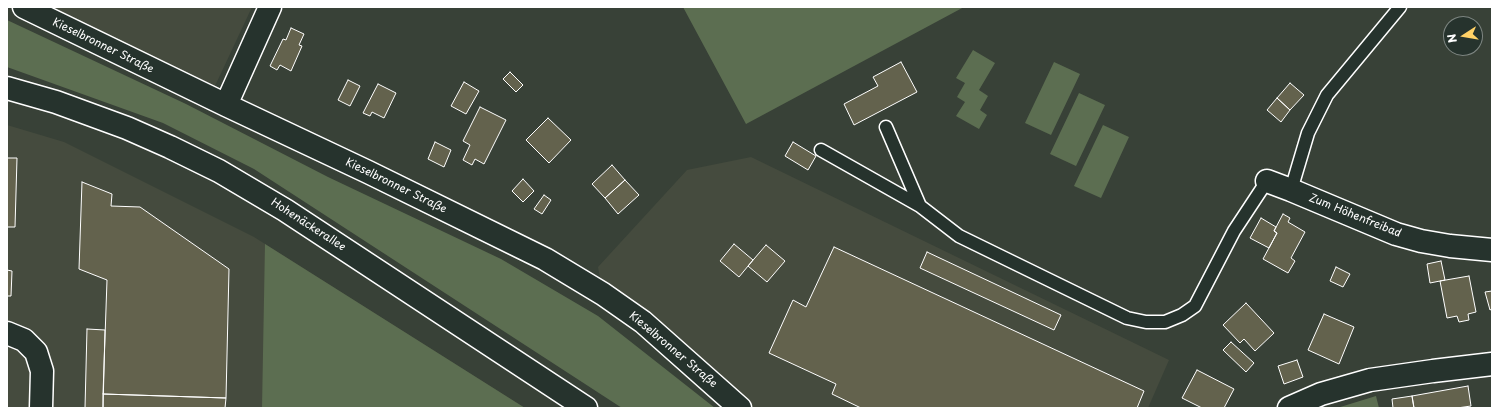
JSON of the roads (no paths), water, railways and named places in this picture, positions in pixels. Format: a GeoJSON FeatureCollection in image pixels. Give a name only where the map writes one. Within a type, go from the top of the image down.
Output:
{"type":"FeatureCollection","features":[{"type":"Feature","properties":{"kind":"street","name":"Kieselbronner Straße"},"geometry":{"type":"LineString","coordinates":[[24,7],[546,259],[604,294],[643,322],[740,408]]}},
{"type":"Feature","properties":{"kind":"street"},"geometry":{"type":"LineString","coordinates":[[226,105],[270,7]]}},
{"type":"Feature","properties":{"kind":"street","name":"Hohenäckerallee"},"geometry":{"type":"LineString","coordinates":[[7,88],[56,102],[127,128],[220,171],[285,210],[586,408]]}},
{"type":"Feature","properties":{"kind":"street","name":"Zum Höhenfreibad"},"geometry":{"type":"LineString","coordinates":[[1267,181],[1396,234],[1421,241],[1450,246],[1492,250]]}},
{"type":"Feature","properties":{"kind":"street"},"geometry":{"type":"LineString","coordinates":[[7,333],[24,340],[36,352],[42,371],[41,408]]}},
{"type":"Feature","properties":{"kind":"street"},"geometry":{"type":"LineString","coordinates":[[1289,408],[1322,394],[1370,380],[1433,370],[1492,364]]}},
{"type":"Feature","properties":{"kind":"lane"},"geometry":{"type":"LineString","coordinates":[[1291,190],[1308,133],[1327,95],[1400,7]]}},
{"type":"Feature","properties":{"kind":"lane"},"geometry":{"type":"LineString","coordinates":[[886,127],[920,206]]}},
{"type":"Feature","properties":{"kind":"lane"},"geometry":{"type":"LineString","coordinates":[[821,150],[920,206],[959,236],[1127,318],[1146,322],[1165,322],[1182,315],[1195,306],[1234,231],[1267,181]]}}]}
